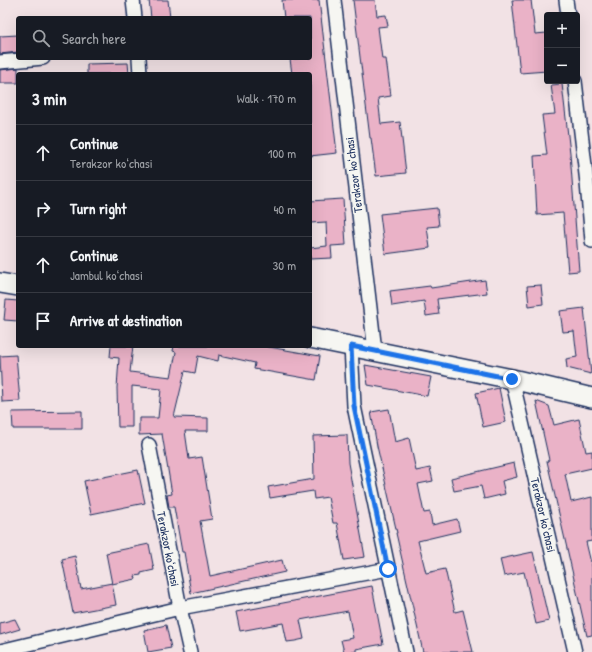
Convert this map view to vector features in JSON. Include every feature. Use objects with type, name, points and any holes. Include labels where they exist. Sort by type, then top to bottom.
[{"type":"street","points":[[133,0],[135,16]]},
{"type":"street","name":"Terakzor koʻchasi","points":[[334,0],[375,351]]},
{"type":"street","points":[[566,0],[568,12]]},
{"type":"street","points":[[0,62],[22,60]]},
{"type":"street","points":[[139,60],[140,72]]},
{"type":"street","points":[[575,84],[590,178],[592,242]]},
{"type":"street","points":[[0,283],[16,286]]},
{"type":"street","points":[[312,338],[442,364],[592,398]]},
{"type":"street","points":[[351,346],[354,406],[406,652]]},
{"type":"street","name":"Terakzor koʻchasi","points":[[512,379],[575,652]]},
{"type":"street","name":"Terakzor koʻchasi","points":[[149,445],[180,608],[190,652]]},
{"type":"street","points":[[0,651],[180,608],[388,569]]},
{"type":"building","points":[[149,0],[168,0],[170,16],[151,16]]},
{"type":"building","points":[[282,0],[319,0],[337,153],[312,156],[312,72],[292,72],[290,60],[312,60],[312,16],[284,16]]},
{"type":"building","points":[[353,0],[375,0],[377,16],[386,15],[388,26],[378,27],[382,59],[386,59],[391,96],[378,98],[381,124],[400,122],[406,173],[376,176]]},
{"type":"building","points":[[512,0],[531,0],[535,34],[544,33],[544,71],[520,73]]},
{"type":"building","points":[[16,35],[16,52],[0,54],[0,36]]},
{"type":"building","points":[[128,63],[129,72],[87,72],[87,64]]},
{"type":"building","points":[[18,68],[18,72],[16,72],[16,83],[0,83],[0,70]]},
{"type":"building","points":[[562,84],[570,153],[579,271],[568,272],[563,213],[537,215],[534,156],[547,155],[542,115],[555,114],[551,85]]},
{"type":"building","points":[[343,199],[346,245],[331,246],[332,258],[312,259],[312,248],[327,246],[326,222],[312,223],[312,201]]},
{"type":"building","points":[[437,208],[439,226],[427,227],[430,248],[385,254],[380,214]]},
{"type":"building","points":[[485,280],[487,293],[437,299],[439,314],[426,316],[424,301],[392,306],[390,291],[430,286],[431,288]]},
{"type":"building","points":[[541,285],[543,304],[529,306],[527,286]]},
{"type":"building","points":[[6,300],[16,301],[16,321],[4,320]]},
{"type":"building","points":[[584,308],[591,374],[567,368],[566,359],[577,357],[574,331],[563,332],[560,311]]},
{"type":"building","points":[[111,348],[133,348],[130,372],[171,377],[176,352],[173,351],[174,348],[274,348],[320,356],[316,380],[254,369],[255,363],[219,355],[218,361],[198,356],[195,373],[185,371],[174,417],[208,418],[208,431],[185,431],[189,459],[202,457],[212,519],[200,521],[210,576],[282,560],[285,572],[191,593],[174,507],[169,507],[167,495],[172,494],[162,434],[139,435],[139,418],[158,418],[161,389],[132,386],[132,427],[118,427],[117,388],[119,358],[110,357]]},
{"type":"building","points":[[16,355],[20,401],[2,402],[0,356]]},
{"type":"building","points":[[365,365],[431,377],[427,396],[368,385]]},
{"type":"building","points":[[499,388],[506,422],[483,427],[476,393]]},
{"type":"building","points":[[536,401],[549,406],[554,425],[579,419],[586,452],[592,451],[592,468],[565,474],[571,502],[592,497],[592,541],[586,542],[592,567],[592,635],[587,636],[547,461],[549,460]]},
{"type":"building","points":[[389,409],[395,442],[409,438],[416,471],[430,468],[433,481],[418,484],[424,513],[430,512],[432,525],[457,519],[460,531],[418,541],[426,573],[445,569],[455,612],[463,610],[473,652],[423,652],[377,446],[371,412]]},
{"type":"building","points":[[82,411],[82,429],[13,429],[12,412]]},
{"type":"building","points":[[347,435],[348,463],[365,557],[344,560],[337,523],[333,523],[328,497],[314,499],[313,491],[270,498],[268,487],[314,479],[313,436]]},
{"type":"building","points":[[514,463],[517,477],[502,481],[505,494],[484,499],[481,486],[454,491],[451,478]]},
{"type":"building","points":[[138,470],[145,503],[91,514],[84,481]]},
{"type":"building","points":[[149,544],[154,570],[135,576],[136,579],[112,584],[106,553]]},
{"type":"building","points":[[533,552],[549,621],[536,624],[524,572],[504,576],[500,559]]},
{"type":"building","points":[[75,556],[81,589],[112,583],[116,605],[73,613],[62,559]]},
{"type":"building","points":[[372,586],[383,644],[356,649],[356,652],[344,652],[341,640],[353,638],[348,611],[300,620],[304,639],[295,641],[287,642],[283,623],[240,631],[236,612]]},
{"type":"building","points":[[15,619],[20,629],[0,635],[0,623]]},
{"type":"building","points":[[166,625],[171,648],[148,652],[144,630]]},
{"type":"route","points":[[388,569],[354,406],[351,346],[512,379]]}]
